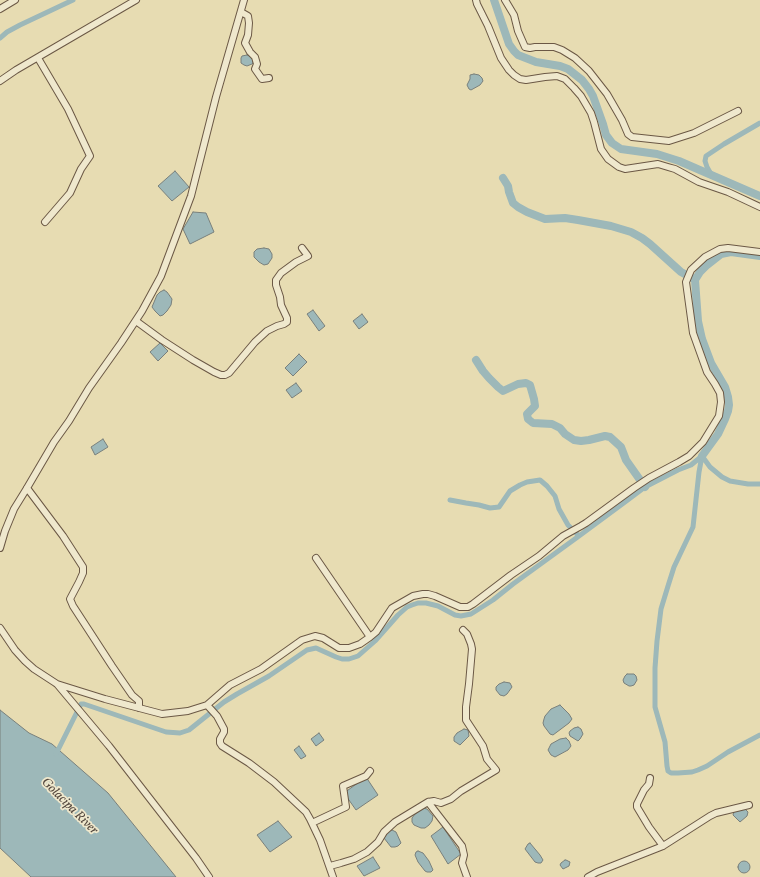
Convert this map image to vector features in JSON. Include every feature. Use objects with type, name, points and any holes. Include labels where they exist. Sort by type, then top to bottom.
[{"type":"street","points":[[0,9],[15,0]]},
{"type":"street","points":[[0,81],[136,0]]},
{"type":"street","points":[[0,548],[14,509],[54,442],[89,388],[136,321],[153,293],[161,276],[191,196],[216,97],[244,0]]},
{"type":"street","points":[[476,0],[501,58],[514,75],[520,79],[526,80],[557,76],[565,79],[581,96],[591,113],[601,149],[608,159],[619,167],[626,169],[658,164],[668,167],[699,182],[728,192],[760,207]]},
{"type":"street","points":[[505,0],[514,15],[518,31],[526,47],[554,48],[562,50],[575,58],[589,71],[608,94],[629,136],[669,142],[694,133],[738,111]]},
{"type":"street","points":[[241,12],[248,16],[248,35],[245,43],[257,64],[255,69],[262,79],[269,78]]},
{"type":"street","points":[[38,58],[68,109],[90,156],[81,169],[70,193],[45,222]]},
{"type":"street","points":[[136,321],[193,360],[214,372],[225,375],[229,373],[255,342],[267,331],[287,322],[287,318],[281,305],[276,280],[281,273],[296,262],[308,256],[302,248]]},
{"type":"street","points":[[0,628],[15,650],[25,661],[34,669],[57,684],[105,699],[162,714],[188,711],[207,705],[230,685],[261,669],[302,640],[315,636],[323,638],[339,648],[349,648],[360,644],[376,632],[392,608],[413,596],[428,594],[460,607],[468,607],[539,556],[563,536],[592,519],[649,478],[679,462],[703,442],[718,416],[721,402],[720,394],[708,372],[693,333],[686,282],[691,270],[705,257],[720,249],[728,248],[760,252]]},
{"type":"street","points":[[27,488],[63,536],[83,567],[83,573],[70,599],[112,666],[132,695],[139,701],[139,708]]},
{"type":"street","points":[[316,558],[370,637]]},
{"type":"street","points":[[330,866],[354,859],[367,852],[378,842],[384,832],[395,822],[428,802],[434,801],[441,803],[451,799],[461,791],[496,770],[487,759],[483,746],[466,720],[472,649],[467,634],[463,630]]},
{"type":"street","points":[[57,684],[109,746],[209,877]]},
{"type":"street","points":[[207,705],[217,716],[224,729],[220,739],[222,746],[249,763],[274,782],[306,812],[320,840],[333,877]]},
{"type":"street","points":[[312,823],[346,807],[343,786],[366,776],[370,771]]},
{"type":"street","points":[[650,778],[649,784],[644,790],[637,807],[663,846]]},
{"type":"street","points":[[428,802],[462,846],[464,855],[462,863],[467,877]]},
{"type":"street","points":[[588,877],[663,846],[716,813],[732,810],[749,804]]},
{"type":"water","points":[[247,55],[252,57],[253,63],[247,66],[241,63],[241,58],[242,56]]},
{"type":"water","points":[[470,75],[479,75],[483,81],[480,85],[471,90],[467,85]]},
{"type":"water","points":[[175,171],[189,187],[172,201],[158,186]]},
{"type":"water","points":[[193,212],[206,213],[214,232],[190,244],[183,229]]},
{"type":"water","points":[[257,249],[269,249],[272,254],[272,258],[268,264],[264,265],[254,257],[254,252]]},
{"type":"water","points":[[164,290],[172,299],[171,305],[167,311],[160,316],[152,307],[157,295]]},
{"type":"water","points":[[313,310],[325,326],[319,331],[307,314]]},
{"type":"water","points":[[362,314],[368,322],[359,329],[353,321]]},
{"type":"water","points":[[160,343],[168,351],[158,361],[150,352]]},
{"type":"water","points":[[299,354],[307,362],[293,376],[285,368]]},
{"type":"water","points":[[296,383],[302,391],[292,398],[286,390]]},
{"type":"water","points":[[103,439],[108,447],[95,455],[91,447]]},
{"type":"water","points":[[627,674],[634,674],[636,676],[637,680],[634,685],[629,686],[624,683],[623,680]]},
{"type":"water","points":[[504,682],[510,683],[512,687],[504,696],[500,695],[496,690],[496,687]]},
{"type":"water","points":[[560,705],[572,719],[553,735],[550,734],[543,723],[545,716],[551,709]]},
{"type":"water","name":"Golacipa River","points":[[0,710],[29,733],[52,744],[108,793],[176,877],[31,877],[0,848]]},
{"type":"water","points":[[578,727],[581,729],[583,734],[578,741],[570,736],[569,733],[574,728]]},
{"type":"water","points":[[464,729],[468,730],[469,736],[460,745],[454,741],[454,737],[457,733]]},
{"type":"water","points":[[319,733],[324,740],[316,746],[311,739]]},
{"type":"water","points":[[566,738],[571,746],[568,750],[555,757],[551,755],[548,750],[551,744],[560,739]]},
{"type":"water","points":[[299,746],[306,756],[301,759],[294,750]]},
{"type":"water","points":[[366,777],[378,795],[356,810],[344,793]]},
{"type":"water","points":[[743,807],[748,812],[747,816],[740,822],[733,815],[734,811]]},
{"type":"water","points":[[423,808],[427,809],[433,816],[429,825],[425,828],[421,828],[414,825],[412,818]]},
{"type":"water","points":[[278,821],[292,837],[270,852],[257,835]]},
{"type":"water","points":[[443,827],[461,854],[448,864],[431,836]]},
{"type":"water","points":[[392,830],[396,832],[401,843],[395,847],[391,847],[384,838],[389,831]]},
{"type":"water","points":[[530,843],[543,860],[541,863],[535,862],[525,849]]},
{"type":"water","points":[[418,851],[423,853],[429,861],[433,870],[431,872],[425,871],[418,862],[415,855]]},
{"type":"water","points":[[373,857],[380,868],[364,876],[357,866]]},
{"type":"water","points":[[565,860],[570,862],[569,866],[563,869],[560,865]]},
{"type":"water","points":[[742,861],[746,861],[750,867],[746,873],[742,873],[738,869],[738,865]]},
{"type":"waterway","points":[[0,38],[7,32],[20,25],[73,0]]},
{"type":"waterway","points":[[494,0],[509,44],[514,51],[518,55],[536,62],[560,66],[568,69],[582,80],[593,96],[606,135],[612,143],[621,149],[657,154],[679,161],[760,196]]},
{"type":"waterway","points":[[712,176],[705,161],[706,156],[760,123]]},
{"type":"waterway","points":[[503,178],[508,186],[513,203],[527,212],[545,219],[565,218],[611,226],[631,232],[650,244],[681,272],[694,279]]},
{"type":"waterway","points":[[702,456],[718,434],[725,419],[729,405],[725,387],[711,363],[702,339],[698,321],[695,280],[700,272],[721,254],[731,252],[760,256]]},
{"type":"waterway","points":[[476,360],[489,378],[503,391],[518,384],[526,383],[530,385],[535,406],[527,414],[528,419],[533,423],[552,424],[560,428],[565,434],[574,440],[581,441],[605,436],[610,437],[621,447],[626,460],[645,487]]},
{"type":"waterway","points":[[702,456],[693,527],[674,567],[661,609],[657,641],[655,707],[665,742],[668,771],[671,773],[678,773],[698,770],[760,735]]},
{"type":"waterway","points":[[56,754],[81,704],[166,732],[180,733],[189,730],[224,702],[269,676],[307,650],[316,648],[342,659],[349,659],[358,656],[375,641],[407,607],[418,603],[426,603],[438,606],[455,615],[461,616],[471,614],[493,600],[645,487],[691,465],[702,456],[710,467],[722,477],[730,481],[760,484]]},
{"type":"waterway","points":[[450,500],[490,508],[499,507],[510,491],[527,482],[540,480],[555,496],[559,509],[568,525],[579,536]]}]
